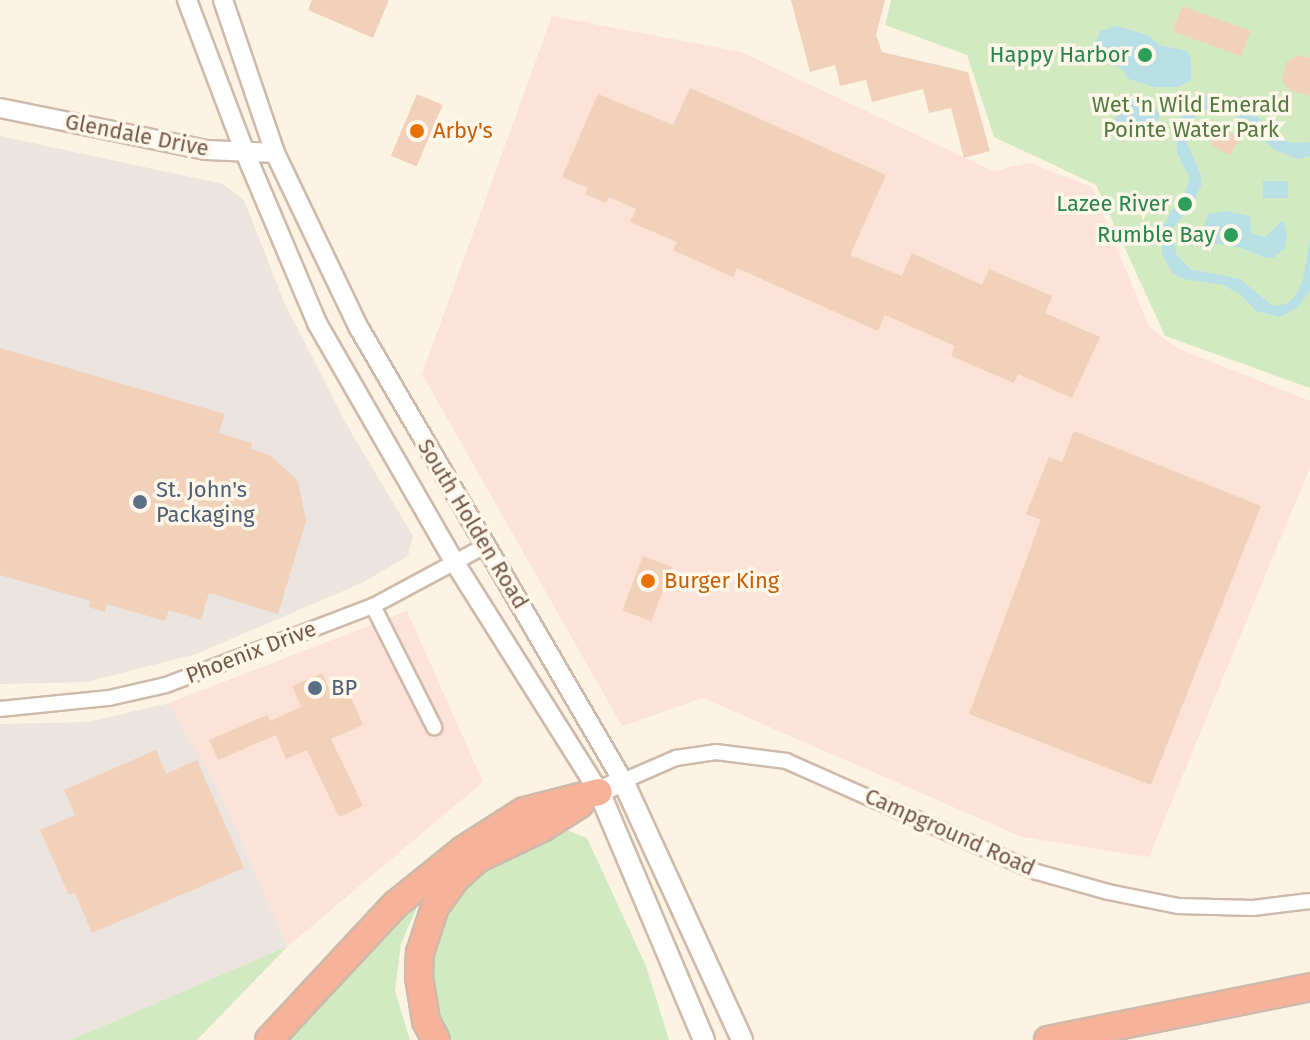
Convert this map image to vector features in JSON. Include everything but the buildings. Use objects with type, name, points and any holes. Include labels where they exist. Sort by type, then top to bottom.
[{"type":"highway","points":[[269,1040],[396,904],[463,850],[524,811],[611,786]]},
{"type":"highway","points":[[436,1040],[426,1021],[419,977],[420,953],[435,907],[456,878],[477,859],[542,828],[611,786]]},
{"type":"highway","points":[[1048,1040],[1310,987]]},
{"type":"main road","name":"South Holden Road","points":[[611,786],[740,1035]]},
{"type":"main road","name":"South Holden Road","points":[[611,786],[703,1038]]},
{"type":"street","name":"South Holden Road","points":[[187,0],[244,150],[317,323],[455,563],[611,786]]},
{"type":"street","name":"South Holden Road","points":[[223,0],[275,153],[359,328],[423,442],[487,545],[611,786]]},
{"type":"street","name":"Glendale Drive","points":[[0,108],[168,144],[207,150],[275,153]]},
{"type":"street","name":"Phoenix Drive","points":[[0,709],[109,698],[166,685],[373,606],[487,545]]},
{"type":"street","points":[[373,606],[434,727]]},
{"type":"street","name":"Campground Road","points":[[611,786],[676,758],[716,752],[786,761],[1037,872],[1108,892],[1178,906],[1253,908],[1310,901]]},
{"type":"shaded area","points":[[552,16],[741,52],[993,171],[1030,163],[1092,187],[1149,327],[1177,348],[1310,401],[1310,467],[1149,857],[1022,837],[703,698],[622,726],[422,374]]},
{"type":"shaded area","points":[[0,136],[223,184],[244,200],[284,302],[348,427],[413,536],[408,556],[364,582],[196,654],[86,682],[0,684]]},
{"type":"shaded area","points":[[407,611],[483,782],[288,946],[219,790],[169,703]]},
{"type":"shaded area","points":[[169,703],[219,790],[288,946],[71,1040],[0,1040],[0,724],[88,722]]},
{"type":"green space","name":"Wet 'n Wild Emerald Pointe Water Park","points":[[891,0],[1310,0],[1310,388],[1165,336],[1096,185],[994,137],[967,55],[885,25]]},
{"type":"green space","points":[[564,829],[587,838],[646,966],[669,1040],[449,1040],[429,998],[429,956],[442,918],[466,885],[496,865]]},
{"type":"green space","points":[[412,903],[417,907],[401,944],[395,991],[410,1040],[280,1040]]},
{"type":"green space","points":[[288,946],[197,1040],[71,1040]]},
{"type":"water","name":"Happy Harbor","points":[[1117,26],[1148,35],[1159,45],[1187,51],[1191,59],[1191,80],[1178,87],[1154,87],[1129,79],[1121,68],[1102,60],[1096,43],[1100,31]]},
{"type":"water","name":"Lazee River","points":[[1214,94],[1238,100],[1280,137],[1292,143],[1310,142],[1310,156],[1298,159],[1275,150],[1240,119],[1221,107],[1203,110],[1189,123],[1186,134],[1201,175],[1201,186],[1192,205],[1173,228],[1176,254],[1190,269],[1240,279],[1270,304],[1277,306],[1288,303],[1296,295],[1303,279],[1310,238],[1310,291],[1298,307],[1280,317],[1256,311],[1240,294],[1223,285],[1184,279],[1173,273],[1162,255],[1162,230],[1171,211],[1183,198],[1190,178],[1177,153],[1177,124],[1192,102]]},
{"type":"water","points":[[1130,97],[1153,105],[1160,115],[1152,137],[1115,125],[1117,103]]},
{"type":"water","points":[[1263,181],[1288,181],[1288,198],[1263,198]]},
{"type":"water","name":"Rumble Bay","points":[[1226,211],[1250,216],[1251,233],[1265,237],[1283,220],[1287,233],[1285,248],[1273,258],[1266,258],[1241,248],[1207,242],[1203,229],[1208,214]]},
{"type":"place","name":"Happy Harbor","points":[[1145,55]]},
{"type":"place","name":"Arby's","points":[[417,131]]},
{"type":"place","name":"Lazee River","points":[[1185,204]]},
{"type":"place","name":"Rumble Bay","points":[[1231,235]]},
{"type":"place","name":"St. John's Packaging","points":[[140,502]]},
{"type":"place","name":"Burger King","points":[[648,581]]},
{"type":"place","name":"BP","points":[[315,688]]}]
